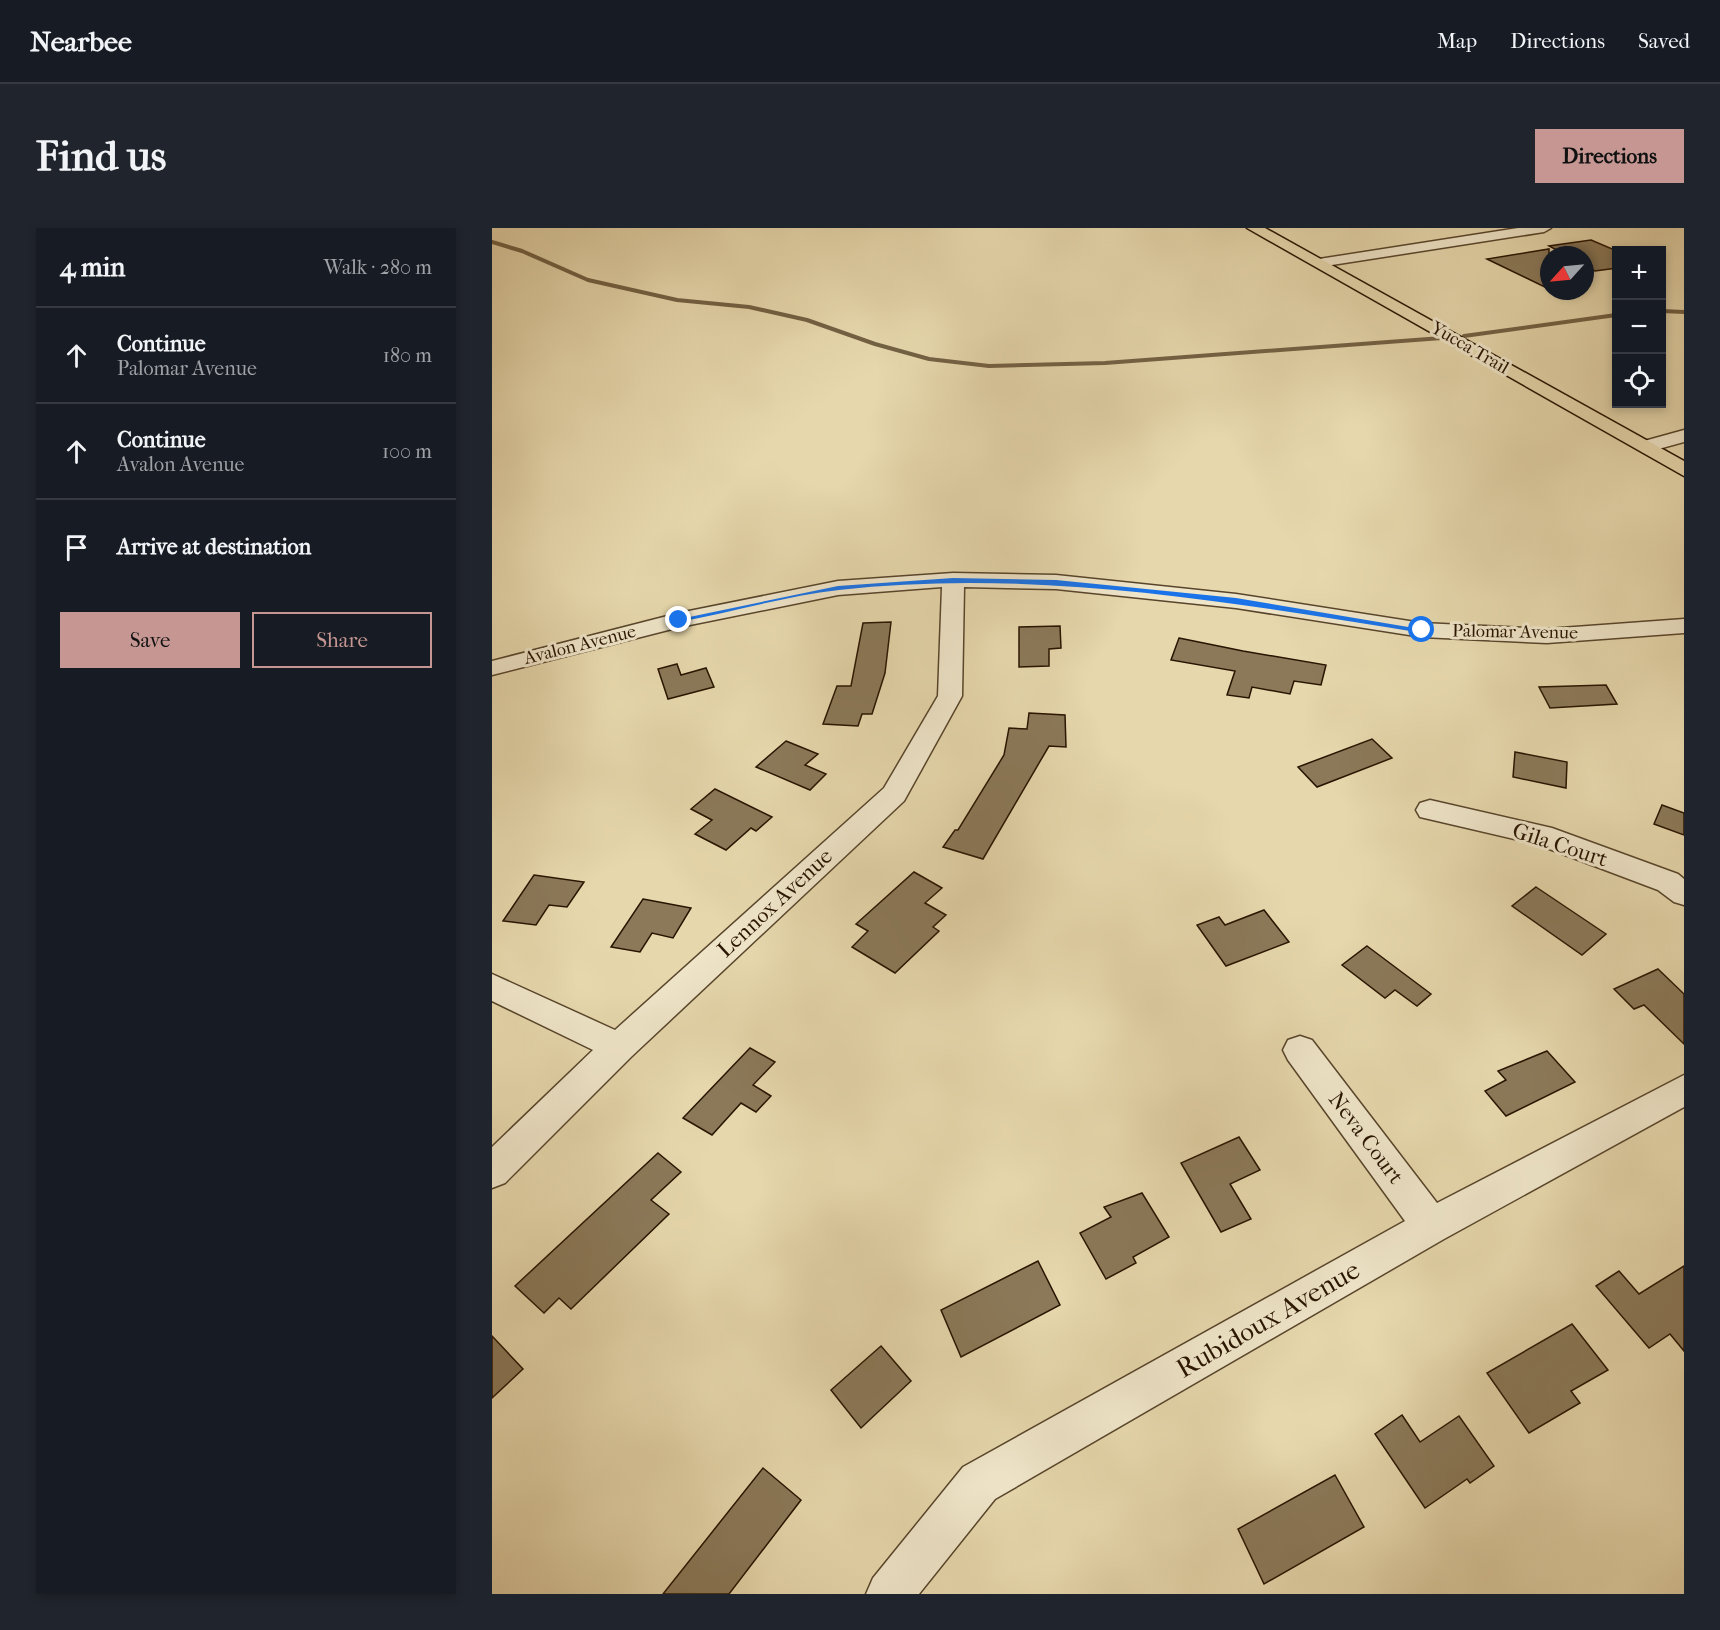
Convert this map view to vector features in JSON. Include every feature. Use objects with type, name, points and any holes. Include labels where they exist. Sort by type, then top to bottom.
[{"type":"main road","name":"Yucca Trail","points":[[1254,228],[1684,470]]},
{"type":"street","points":[[1319,263],[1544,228]]},
{"type":"street","points":[[1644,447],[1684,436]]},
{"type":"street","name":"Palomar Avenue","points":[[953,580],[1056,582],[1236,600],[1422,630],[1546,636],[1684,626]]},
{"type":"street","name":"Avalon Avenue","points":[[492,668],[679,620],[838,588],[953,580]]},
{"type":"street","name":"Lennox Avenue","points":[[492,1171],[619,1047],[894,794],[950,696],[953,580]]},
{"type":"street","name":"Gila Court","points":[[1430,810],[1542,835],[1668,882],[1684,894]]},
{"type":"street","points":[[492,987],[619,1047]]},
{"type":"street","name":"Neva Court","points":[[1300,1050],[1431,1226]]},
{"type":"street","name":"Rubidoux Avenue","points":[[889,1594],[979,1483],[1431,1226],[1684,1090]]},
{"type":"building","points":[[1591,240],[1612,249],[1612,269],[1594,270],[1594,246],[1549,246]]},
{"type":"building","points":[[1540,250],[1540,285],[1487,259]]},
{"type":"building","points":[[891,622],[885,673],[872,714],[862,714],[858,726],[823,724],[837,686],[851,686],[863,623]]},
{"type":"building","points":[[1060,626],[1061,648],[1049,649],[1049,666],[1019,667],[1019,627]]},
{"type":"building","points":[[1179,638],[1326,665],[1321,685],[1294,681],[1290,694],[1252,687],[1249,698],[1227,695],[1235,671],[1171,660]]},
{"type":"building","points":[[677,664],[681,675],[706,668],[714,687],[668,699],[658,669]]},
{"type":"building","points":[[1606,685],[1617,704],[1550,708],[1539,687]]},
{"type":"building","points":[[1029,713],[1065,715],[1066,747],[1049,746],[983,859],[943,847],[955,830],[958,830],[1004,755],[1009,728],[1027,729]]},
{"type":"building","points":[[1372,739],[1392,758],[1317,787],[1298,767]]},
{"type":"building","points":[[786,741],[818,754],[805,765],[826,774],[810,790],[756,767]]},
{"type":"building","points":[[1515,752],[1567,762],[1566,788],[1513,777]]},
{"type":"building","points":[[715,789],[772,817],[756,831],[751,828],[726,850],[695,834],[712,820],[691,809]]},
{"type":"building","points":[[1662,805],[1684,813],[1684,835],[1654,824]]},
{"type":"building","points":[[914,872],[942,888],[925,903],[946,915],[933,927],[939,931],[895,973],[852,947],[868,931],[856,924]]},
{"type":"building","points":[[534,875],[584,882],[567,907],[549,905],[536,925],[503,921]]},
{"type":"building","points":[[1536,887],[1606,934],[1582,955],[1512,906]]},
{"type":"building","points":[[643,899],[691,908],[673,938],[652,933],[640,952],[611,947]]},
{"type":"building","points":[[1264,910],[1289,942],[1226,966],[1197,925],[1219,917],[1225,925]]},
{"type":"building","points":[[1367,946],[1431,994],[1417,1006],[1395,990],[1385,998],[1342,965]]},
{"type":"building","points":[[1658,969],[1684,994],[1684,1044],[1644,1005],[1634,1009],[1614,989]]},
{"type":"building","points":[[750,1048],[775,1062],[753,1085],[771,1096],[756,1112],[741,1103],[712,1135],[683,1118]]},
{"type":"building","points":[[1547,1051],[1575,1082],[1506,1116],[1485,1091],[1506,1080],[1498,1071]]},
{"type":"building","points":[[1239,1137],[1260,1170],[1230,1184],[1251,1219],[1221,1232],[1181,1163]]},
{"type":"building","points":[[658,1153],[681,1172],[651,1200],[669,1214],[571,1309],[559,1298],[544,1313],[515,1286]]},
{"type":"building","points":[[1142,1193],[1169,1237],[1133,1257],[1136,1263],[1106,1279],[1080,1233],[1111,1217],[1104,1207]]},
{"type":"building","points":[[1038,1261],[1060,1305],[961,1357],[941,1310]]},
{"type":"building","points":[[1684,1266],[1684,1351],[1670,1334],[1649,1348],[1596,1286],[1619,1271],[1639,1294]]},
{"type":"building","points":[[1572,1324],[1608,1370],[1571,1391],[1580,1403],[1529,1433],[1487,1373]]},
{"type":"building","points":[[492,1336],[523,1369],[492,1398]]},
{"type":"building","points":[[881,1346],[911,1381],[861,1428],[831,1390]]},
{"type":"building","points":[[1402,1415],[1420,1442],[1459,1416],[1494,1466],[1470,1483],[1467,1479],[1425,1508],[1375,1434]]},
{"type":"building","points":[[763,1468],[801,1500],[729,1594],[663,1594]]},
{"type":"building","points":[[1335,1475],[1364,1527],[1264,1584],[1238,1529]]},
{"type":"waterway","points":[[492,242],[522,251],[588,280],[677,300],[749,307],[807,320],[875,344],[929,359],[989,366],[1105,363],[1442,338]]},
{"type":"waterway","points":[[1666,311],[1684,312]]},
{"type":"waterway","points":[[1464,336],[1612,316]]},
{"type":"route","points":[[679,620],[838,588],[953,580],[1056,582],[1236,600],[1422,630]]}]
